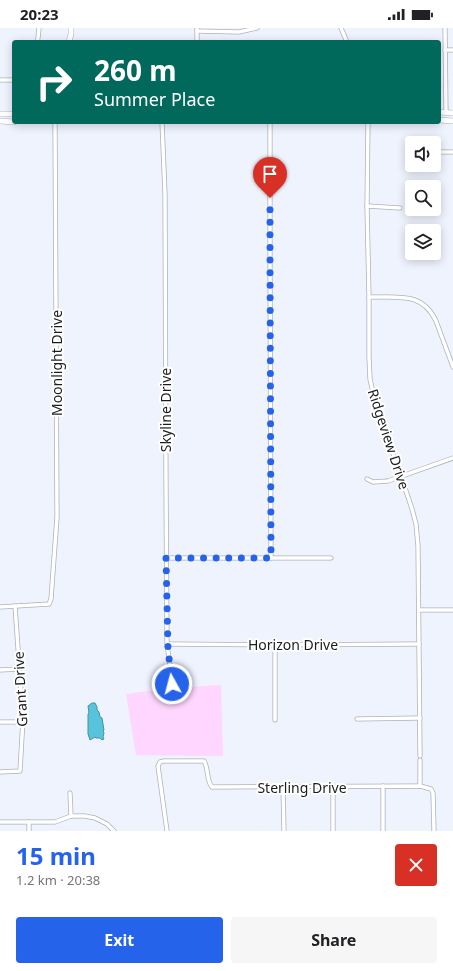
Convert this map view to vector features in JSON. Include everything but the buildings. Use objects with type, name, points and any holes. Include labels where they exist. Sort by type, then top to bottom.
[{"type":"main road","points":[[70,40],[71,28]]},
{"type":"main road","points":[[441,112],[453,113]]},
{"type":"main road","points":[[0,114],[12,114]]},
{"type":"main road","points":[[441,120],[453,121]]},
{"type":"main road","points":[[0,121],[12,122]]},
{"type":"street","points":[[38,40],[39,28]]},
{"type":"street","points":[[197,30],[239,32],[256,28]]},
{"type":"street","points":[[341,28],[347,40]]},
{"type":"street","points":[[445,28],[446,112]]},
{"type":"street","points":[[445,50],[453,50]]},
{"type":"street","points":[[0,80],[12,80]]},
{"type":"street","name":"Moonlight Drive","points":[[15,606],[49,604],[54,574],[57,517],[55,124]]},
{"type":"street","name":"Skyline Drive","points":[[162,124],[165,200],[167,644],[172,687],[176,698]]},
{"type":"street","points":[[270,124],[271,558]]},
{"type":"street","name":"Ridgeview Drive","points":[[368,124],[367,206],[370,379],[376,406],[412,509],[417,530],[420,786]]},
{"type":"street","points":[[441,152],[453,152]]},
{"type":"street","points":[[367,206],[400,208]]},
{"type":"street","points":[[369,298],[407,298],[424,305],[433,314],[453,367]]},
{"type":"street","points":[[367,479],[373,482],[388,481],[453,458]]},
{"type":"street","points":[[166,558],[331,558]]},
{"type":"street","points":[[0,607],[15,606]]},
{"type":"street","name":"Grant Drive","points":[[0,772],[20,771],[23,722],[15,606]]},
{"type":"street","points":[[419,610],[453,610]]},
{"type":"street","name":"Horizon Drive","points":[[167,644],[419,644]]},
{"type":"street","points":[[275,645],[275,720]]},
{"type":"street","points":[[0,670],[19,669]]},
{"type":"street","points":[[357,720],[420,718]]},
{"type":"street","points":[[0,722],[23,722]]},
{"type":"street","name":"Sterling Drive","points":[[167,831],[158,766],[160,762],[164,761],[204,761],[207,765],[209,784],[212,787],[420,786]]},
{"type":"street","points":[[383,786],[383,831]]},
{"type":"street","points":[[420,786],[431,788],[433,793],[434,831]]},
{"type":"street","points":[[283,787],[284,831]]},
{"type":"street","points":[[333,787],[333,831]]},
{"type":"street","points":[[70,793],[71,816]]},
{"type":"street","points":[[0,822],[55,822],[71,816],[85,816],[95,818],[107,824],[114,831]]},
{"type":"street","points":[[29,822],[29,831]]},
{"type":"shaded area","points":[[221,685],[223,756],[136,755],[126,694],[170,688]]},
{"type":"water","points":[[95,703],[100,717],[102,718],[104,739],[102,740],[95,737],[90,740],[88,734],[88,706]]},
{"type":"route","points":[[172,684],[168,649],[166,558],[271,558],[270,198]]}]
